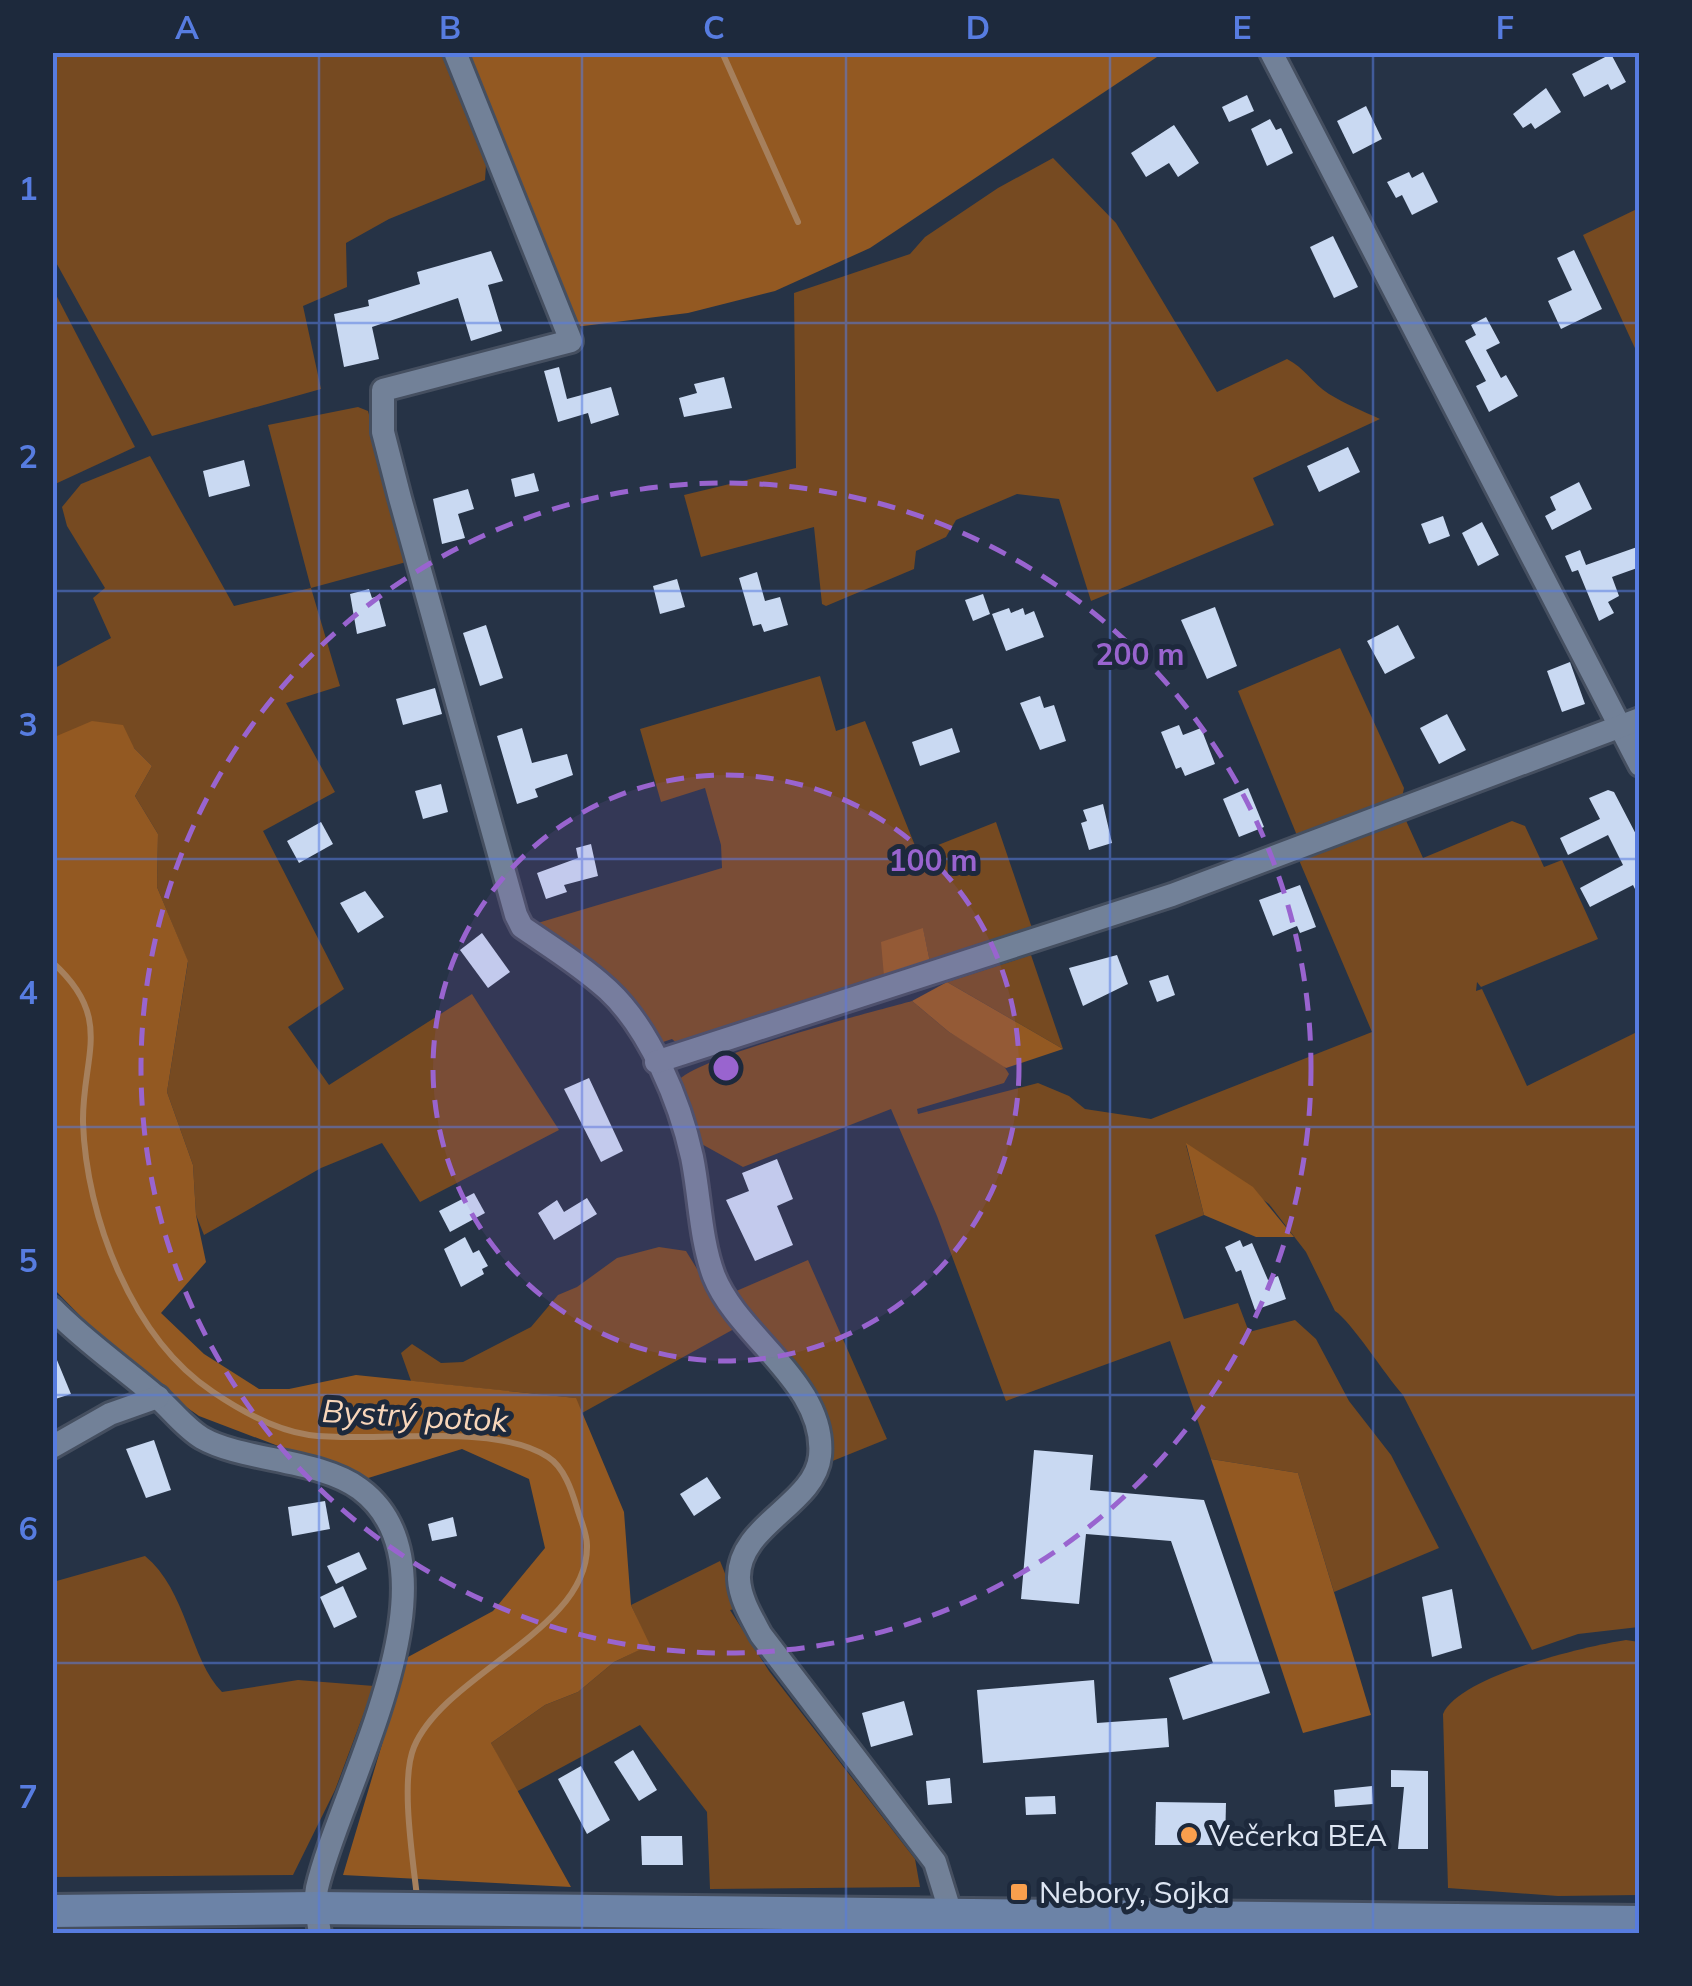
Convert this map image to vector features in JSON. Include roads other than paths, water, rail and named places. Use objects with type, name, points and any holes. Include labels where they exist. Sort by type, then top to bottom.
[{"type":"main road","points":[[52,1910],[318,1921],[372,1910],[473,1910],[1640,1922]]},
{"type":"street","points":[[455,52],[570,341],[383,390],[383,432],[516,914],[522,927],[611,992],[635,1024],[656,1062],[692,1156],[714,1276],[735,1311],[800,1392],[818,1431],[820,1457],[811,1481],[758,1535],[747,1554],[738,1576],[744,1601],[760,1636],[935,1862],[952,1914]]},
{"type":"street","points":[[1271,52],[1629,722],[1640,765]]},
{"type":"street","points":[[656,1062],[1155,901],[1629,722]]},
{"type":"street","points":[[52,1308],[202,1438],[306,1466],[358,1487],[377,1504],[401,1554],[396,1644],[382,1708],[316,1890],[318,1921]]},
{"type":"street","points":[[52,1447],[110,1414],[158,1397]]},
{"type":"waterway","points":[[722,52],[798,222]]},
{"type":"waterway","name":"Bystrý potok","points":[[52,962],[71,982],[89,1020],[91,1038],[83,1122],[93,1197],[104,1235],[137,1308],[184,1369],[235,1406],[284,1429],[336,1437],[497,1440],[525,1446],[548,1457],[570,1487],[587,1545],[581,1575],[565,1602],[541,1627],[454,1696],[430,1721],[414,1747],[408,1799],[417,1897]]},
{"type":"place","name":"Večerka BEA","points":[[1189,1835]]},
{"type":"place","name":"Nebory, Sojka","points":[[1019,1892]]}]
